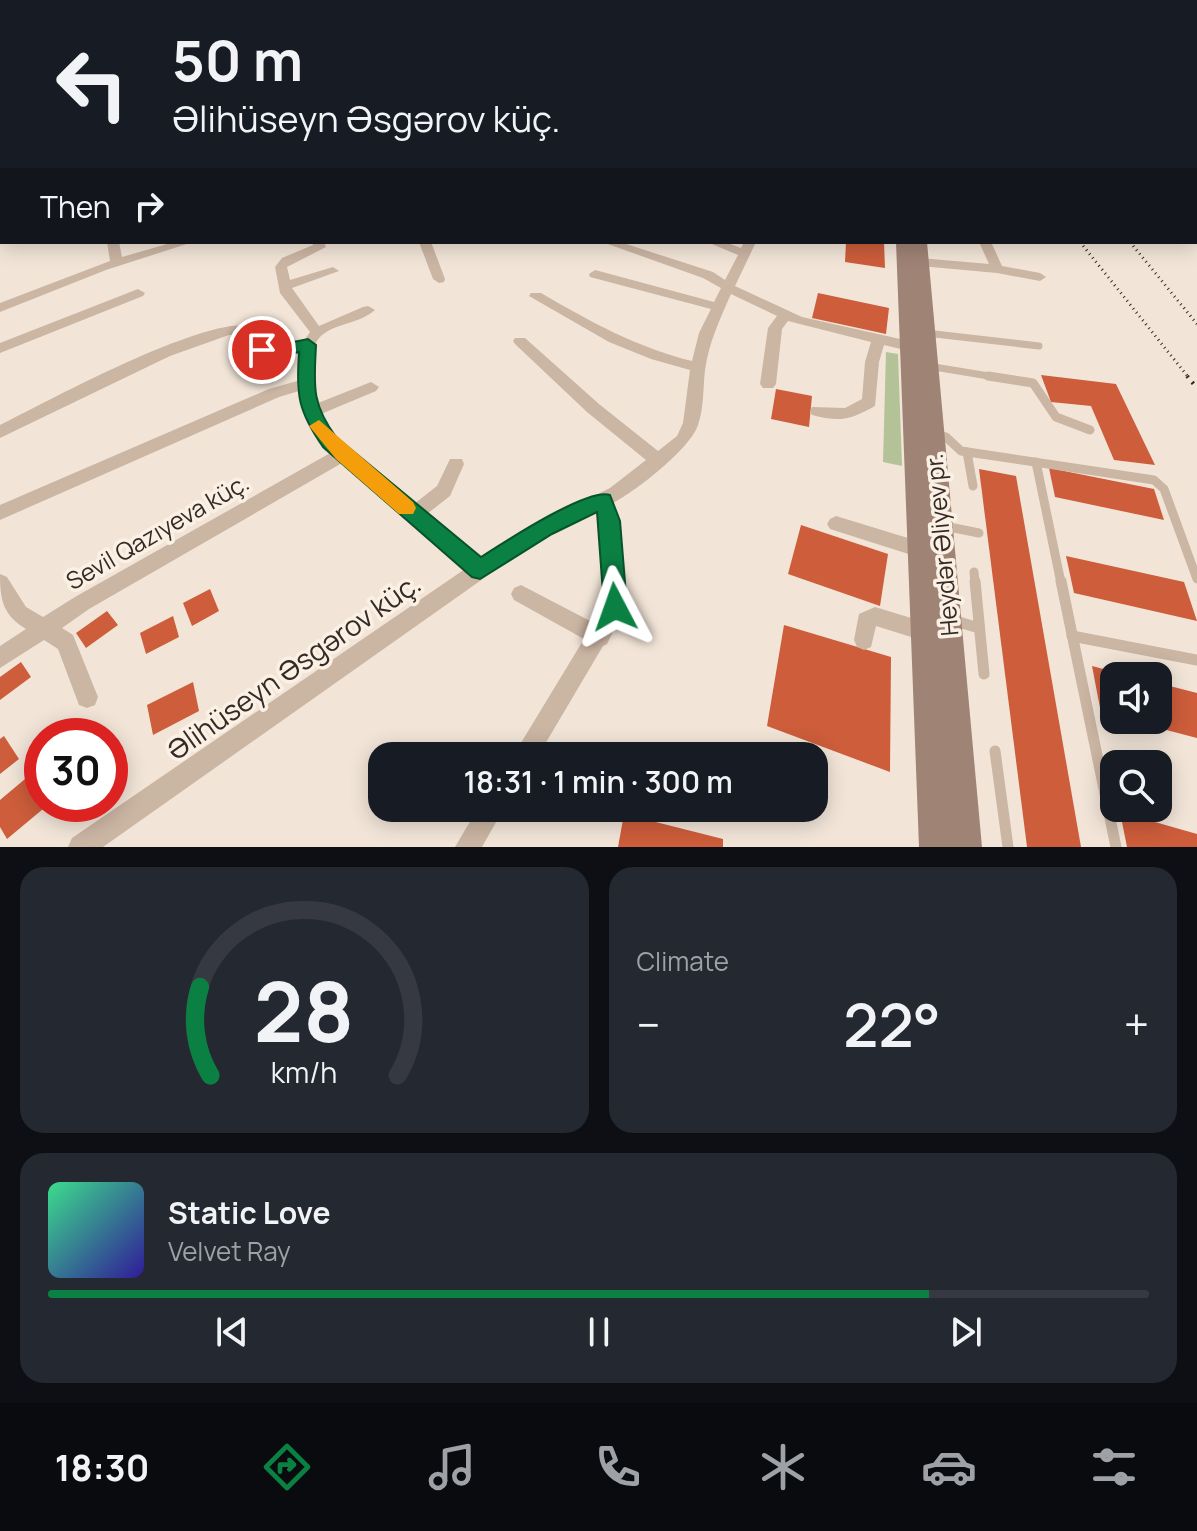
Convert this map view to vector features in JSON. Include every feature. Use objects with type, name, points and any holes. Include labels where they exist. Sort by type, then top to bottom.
[{"type":"main road","name":"Heydər Əliyev pr.","points":[[904,244],[922,349],[931,434],[966,847]]},
{"type":"main road","name":"Heydər Əliyev pr.","points":[[919,252],[921,550],[935,847]]},
{"type":"street","points":[[113,244],[117,262]]},
{"type":"street","points":[[0,308],[117,262],[180,244]]},
{"type":"street","points":[[319,244],[320,247],[315,250],[283,263],[284,286],[313,338],[304,384],[311,412],[330,442],[480,570]]},
{"type":"street","points":[[426,244],[439,279]]},
{"type":"street","points":[[614,244],[692,268],[786,315],[922,349]]},
{"type":"street","points":[[727,244],[747,247]]},
{"type":"street","points":[[986,244],[997,269]]},
{"type":"street","name":"Əlihüseyn Əsgərov küç.","points":[[81,847],[480,570],[545,528],[603,500],[659,461],[688,432],[698,367],[718,307],[747,247]]},
{"type":"street","points":[[919,252],[1040,277]]},
{"type":"street","points":[[284,286],[333,271]]},
{"type":"street","points":[[595,274],[718,307]]},
{"type":"street","points":[[0,348],[138,293]]},
{"type":"street","points":[[536,296],[617,337],[670,360],[698,367]]},
{"type":"street","points":[[0,432],[179,347],[235,328],[246,329],[266,352],[313,338],[368,310]]},
{"type":"street","points":[[768,384],[775,328],[786,315]]},
{"type":"street","points":[[818,411],[847,414],[870,402],[872,362],[879,339]]},
{"type":"street","points":[[520,341],[593,408],[659,461]]},
{"type":"street","points":[[0,513],[274,393],[304,384]]},
{"type":"street","points":[[311,412],[371,387]]},
{"type":"street","name":"Sevil Qazıyeva küç.","points":[[0,658],[43,627],[343,454]]},
{"type":"street","points":[[414,514],[444,491],[456,464]]},
{"type":"street","points":[[534,742],[600,637],[615,607],[610,521],[603,500]]},
{"type":"street","points":[[836,524],[921,550]]},
{"type":"street","points":[[0,583],[19,614],[66,642],[87,697]]},
{"type":"street","points":[[521,594],[600,637]]},
{"type":"street","points":[[864,640],[866,621],[875,616],[924,631]]},
{"type":"street","points":[[468,847],[483,822]]},
{"type":"lane","points":[[922,349],[1039,346]]},
{"type":"lane","points":[[922,349],[1033,383],[1056,417],[1090,430]]},
{"type":"lane","points":[[931,434],[946,437],[955,448],[967,452],[1159,483],[1197,579]]},
{"type":"lane","points":[[967,452],[973,486]]},
{"type":"lane","points":[[1036,462],[1116,847]]},
{"type":"lane","points":[[939,525],[979,533]]},
{"type":"lane","points":[[974,572],[984,674]]},
{"type":"lane","points":[[947,619],[979,628]]},
{"type":"lane","points":[[1072,636],[1197,660]]},
{"type":"lane","points":[[995,751],[1008,847]]},
{"type":"green space","points":[[886,352],[898,354],[902,466],[883,462]]},
{"type":"building","points":[[846,244],[884,244],[885,268],[845,262]]},
{"type":"building","points":[[818,293],[889,308],[886,334],[812,318]]},
{"type":"building","points":[[1041,375],[1116,384],[1155,465],[1114,460],[1091,406],[1051,402]]},
{"type":"building","points":[[776,389],[812,396],[809,427],[771,419]]},
{"type":"building","points":[[1049,468],[1154,489],[1164,520],[1055,497]]},
{"type":"building","points":[[979,469],[1016,476],[1081,847],[1027,847]]},
{"type":"building","points":[[801,525],[888,554],[880,606],[788,574]]},
{"type":"building","points":[[1066,556],[1184,582],[1197,621],[1074,593]]},
{"type":"building","points":[[210,589],[219,611],[192,626],[183,603]]},
{"type":"building","points":[[107,611],[118,625],[86,648],[76,633]]},
{"type":"building","points":[[173,616],[179,637],[146,654],[140,633]]},
{"type":"building","points":[[784,625],[891,657],[890,772],[828,749],[828,742],[810,742],[767,726]]},
{"type":"building","points":[[21,662],[31,677],[0,700],[0,677]]},
{"type":"building","points":[[1092,666],[1100,668],[1100,708]]},
{"type":"building","points":[[193,682],[199,711],[153,735],[147,705]]},
{"type":"building","points":[[1172,687],[1197,693],[1197,738],[1172,731]]},
{"type":"building","points":[[4,736],[19,759],[0,774],[0,739]]},
{"type":"building","points":[[24,780],[24,822],[27,822],[7,839],[0,827],[0,800]]},
{"type":"building","points":[[623,822],[656,822],[723,839],[723,847],[618,847]]},
{"type":"building","points":[[1122,822],[1155,822],[1197,834],[1197,847],[1127,847]]},
{"type":"railway","points":[[1082,244],[1189,378]]},
{"type":"railway","points":[[1132,244],[1197,324]]},
{"type":"railway","points":[[1187,376],[1197,388]]},
{"type":"slow traffic","points":[[319,426],[330,442],[406,508]]},
{"type":"route","points":[[262,350],[273,352],[290,346],[308,345],[305,394],[316,423],[330,442],[480,570],[559,520],[603,500],[610,521],[615,607]]}]
